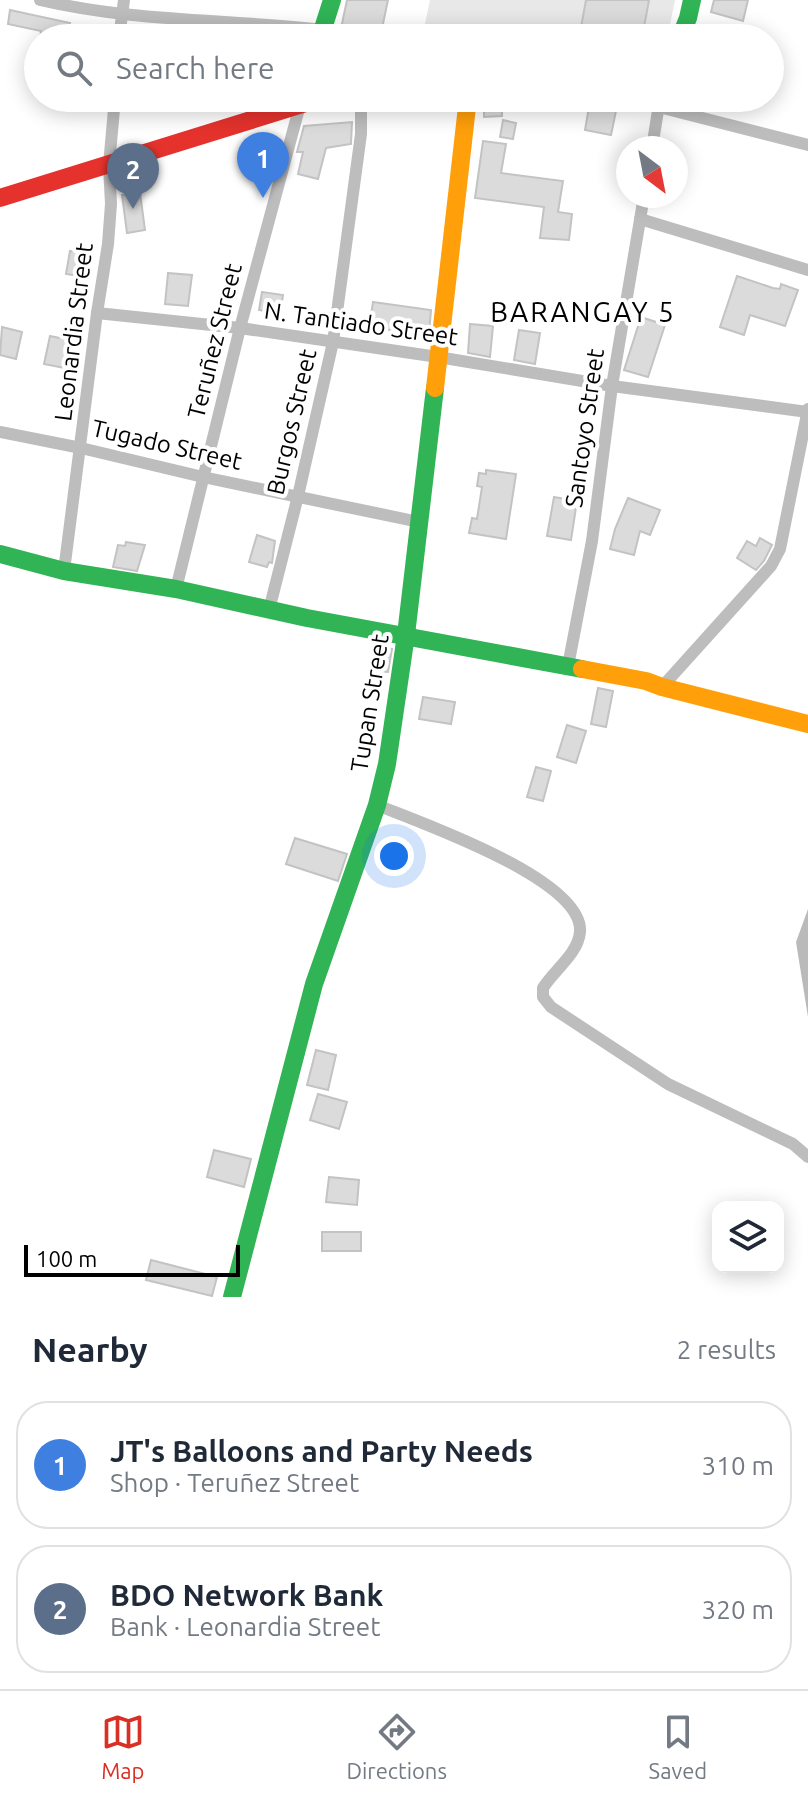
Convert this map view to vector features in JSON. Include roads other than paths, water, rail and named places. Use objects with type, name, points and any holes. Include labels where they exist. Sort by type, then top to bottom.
[{"type":"main road","points":[[324,24],[332,0]]},
{"type":"main road","points":[[686,24],[692,0]]},
{"type":"main road","points":[[0,198],[271,112]]},
{"type":"main road","name":"Tupan Street","points":[[232,1297],[314,984],[377,805],[389,753],[406,635],[466,112]]},
{"type":"main road","points":[[0,554],[64,571],[176,589],[307,618],[646,681],[808,724]]},
{"type":"street","points":[[40,0],[121,15],[261,24]]},
{"type":"street","points":[[120,24],[124,0]]},
{"type":"street","name":"Leonardia Street","points":[[64,571],[108,244],[111,204],[109,165],[114,112]]},
{"type":"street","name":"Teruñez Street","points":[[176,589],[240,328],[298,112]]},
{"type":"street","name":"Burgos Street","points":[[269,610],[333,342],[361,134],[361,112]]},
{"type":"street","points":[[654,136],[658,112]]},
{"type":"street","points":[[692,112],[808,145]]},
{"type":"street","name":"Santoyo Street","points":[[568,666],[592,541],[612,386],[642,208]]},
{"type":"street","points":[[640,219],[808,270]]},
{"type":"street","name":"N. Tantiado Street","points":[[97,313],[240,328],[612,386],[808,411]]},
{"type":"street","points":[[662,687],[771,566],[780,549],[808,411]]},
{"type":"street","name":"Tugado Street","points":[[0,432],[419,522]]},
{"type":"street","points":[[377,805],[513,863],[545,883],[569,905],[580,931],[572,952],[543,988],[543,997],[551,1007],[668,1084],[793,1144],[808,1157]]},
{"type":"place","name":"JT's Balloons and Party Needs","points":[[263,198]]},
{"type":"place","name":"BDO Network Bank","points":[[133,209]]},
{"type":"district","name":"BARANGAY 5","points":[[583,312]]}]
